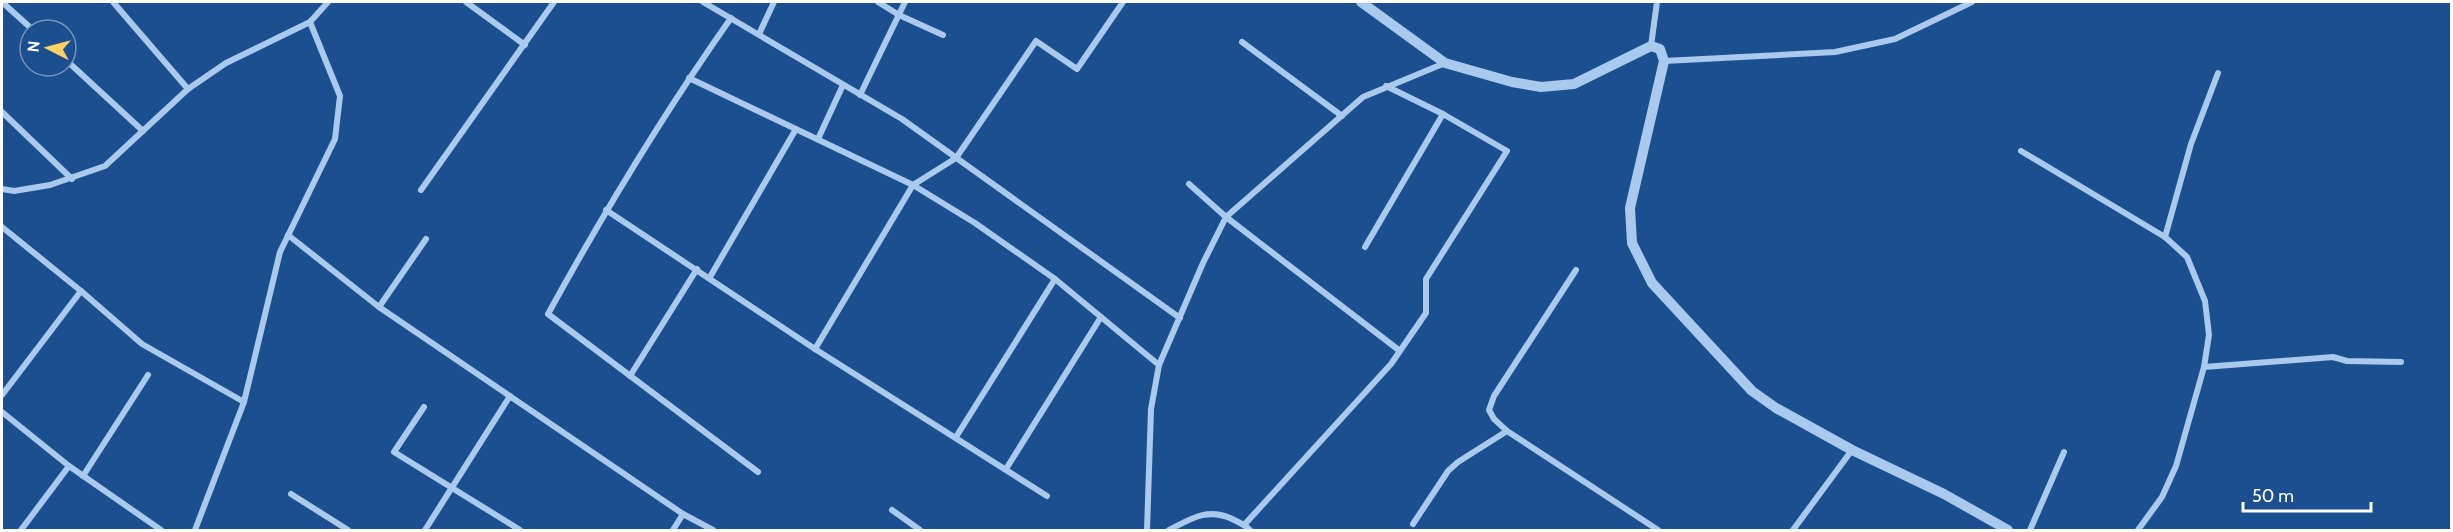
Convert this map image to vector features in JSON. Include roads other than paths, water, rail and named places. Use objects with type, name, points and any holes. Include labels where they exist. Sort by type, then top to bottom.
[{"type":"street","points":[[2,2],[20,18]]},
{"type":"street","points":[[113,2],[188,89]]},
{"type":"street","points":[[2,189],[14,191],[72,179],[105,166],[188,89],[226,63],[310,22],[328,2]]},
{"type":"street","points":[[466,2],[525,45]]},
{"type":"street","points":[[421,190],[554,2]]},
{"type":"street","points":[[703,2],[902,119],[1180,318]]},
{"type":"street","points":[[759,34],[774,2]]},
{"type":"street","points":[[879,2],[899,15],[944,35]]},
{"type":"street","points":[[860,95],[905,2]]},
{"type":"street","points":[[815,349],[913,184],[956,158],[1036,40],[1077,69],[1123,2]]},
{"type":"street","points":[[1361,2],[1445,63],[1512,82],[1541,87],[1574,84],[1651,46],[1660,49],[1664,61],[1630,207],[1632,243],[1652,283],[1752,391],[1776,408],[1852,450],[1944,494],[2008,531]]},
{"type":"street","points":[[1651,46],[1658,2]]},
{"type":"street","points":[[1664,61],[1835,52],[1895,39],[1972,2]]},
{"type":"street","points":[[731,18],[689,78],[606,210],[548,314],[758,472]]},
{"type":"street","points":[[195,531],[244,402],[280,252],[335,139],[340,96],[310,22]]},
{"type":"street","points":[[1242,42],[1342,116]]},
{"type":"street","points":[[1147,531],[1151,410],[1159,365],[1226,217],[1363,97],[1445,63]]},
{"type":"street","points":[[78,71],[143,131]]},
{"type":"street","points":[[2165,237],[2191,144],[2218,73]]},
{"type":"street","points":[[689,78],[913,184],[975,223],[1055,279],[1159,365]]},
{"type":"street","points":[[818,139],[843,85]]},
{"type":"street","points":[[1245,524],[1400,351],[1426,313],[1426,279],[1507,151],[1443,114],[1386,86]]},
{"type":"street","points":[[2,112],[72,179]]},
{"type":"street","points":[[1365,247],[1443,114]]},
{"type":"street","points":[[710,277],[796,129]]},
{"type":"street","points":[[2021,151],[2165,237],[2187,257],[2205,301],[2209,335],[2204,367],[2176,466],[2162,497],[2138,531]]},
{"type":"street","points":[[1189,184],[1226,217],[1400,351]]},
{"type":"street","points":[[606,210],[710,277],[815,349],[1047,496]]},
{"type":"street","points":[[2,228],[81,291],[142,344],[244,402]]},
{"type":"street","points":[[288,235],[379,308],[683,514],[713,531]]},
{"type":"street","points":[[379,308],[426,239]]},
{"type":"street","points":[[630,375],[697,269]]},
{"type":"street","points":[[1576,270],[1490,402],[1489,410],[1494,419],[1507,431],[1658,531]]},
{"type":"street","points":[[956,437],[1055,279]]},
{"type":"street","points":[[2,395],[81,291]]},
{"type":"street","points":[[1006,469],[1101,317]]},
{"type":"street","points":[[2204,367],[2333,357],[2347,361],[2401,363]]},
{"type":"street","points":[[83,476],[148,375]]},
{"type":"street","points":[[425,531],[510,396]]},
{"type":"street","points":[[424,407],[394,452],[520,531]]},
{"type":"street","points":[[2,412],[69,466],[160,531]]},
{"type":"street","points":[[1413,524],[1448,471],[1458,462],[1507,431]]},
{"type":"street","points":[[1793,531],[1852,450]]},
{"type":"street","points":[[2030,531],[2064,452]]},
{"type":"street","points":[[21,531],[69,466]]},
{"type":"street","points":[[291,494],[348,531]]},
{"type":"street","points":[[892,510],[920,531]]},
{"type":"street","points":[[1169,531],[1203,513],[1219,513],[1245,524],[1250,531]]},
{"type":"street","points":[[673,531],[683,514]]}]
